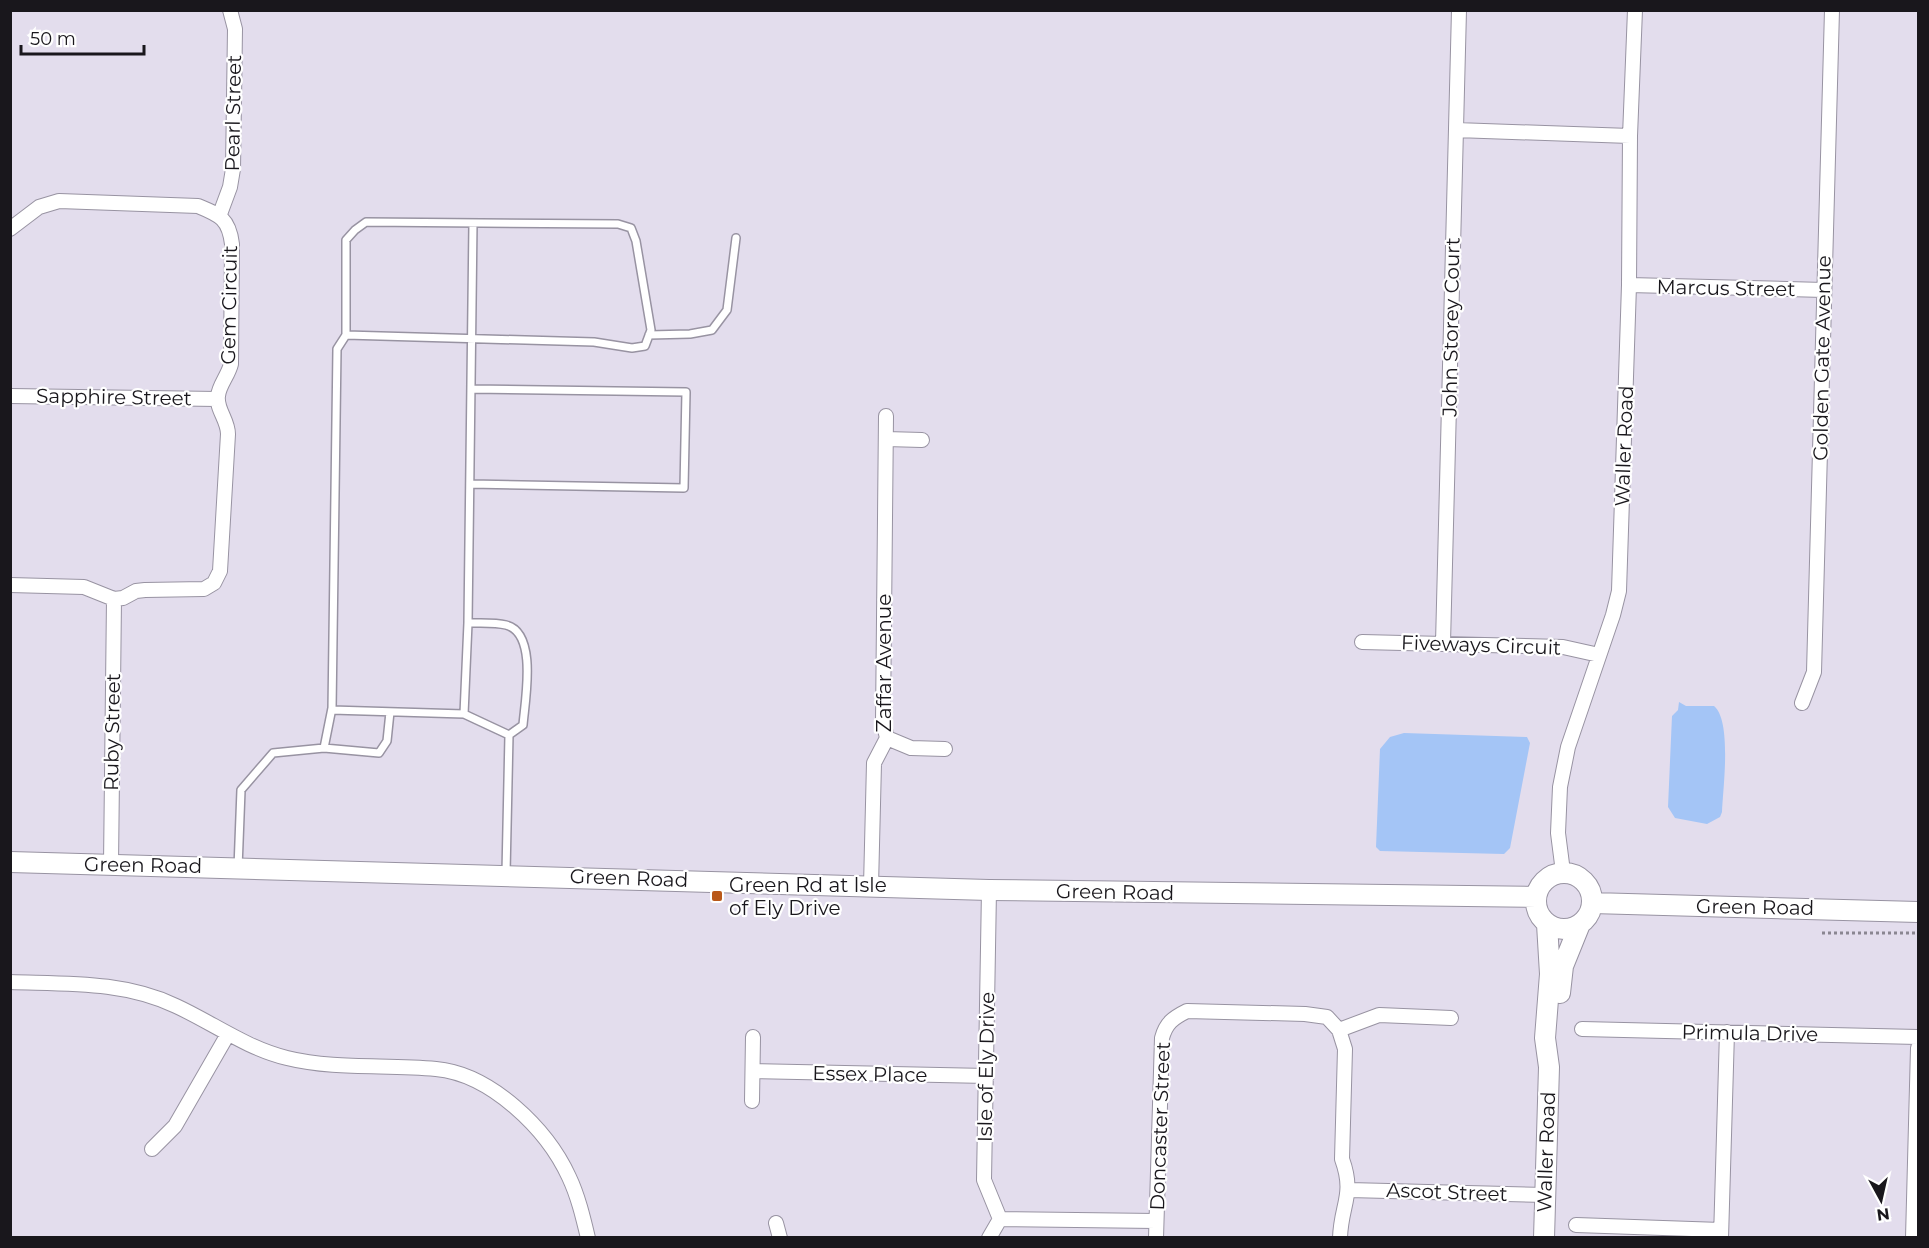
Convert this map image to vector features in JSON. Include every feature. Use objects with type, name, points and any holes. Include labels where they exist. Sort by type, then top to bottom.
[{"type":"street","name":"Pearl Street","points":[[220,214],[231,187],[233,169],[235,29],[230,10]]},
{"type":"street","name":"John Storey Court","points":[[1443,643],[1459,10]]},
{"type":"street","name":"Waller Road","points":[[1563,872],[1558,833],[1560,787],[1568,747],[1619,591],[1635,10]]},
{"type":"street","name":"Golden Gate Avenue","points":[[1802,704],[1815,672],[1832,10]]},
{"type":"street","points":[[1456,130],[1630,136]]},
{"type":"street","points":[[10,229],[39,207],[59,201],[198,206],[220,214]]},
{"type":"street","name":"Gem Circuit","points":[[218,399],[220,388],[228,375],[231,364],[232,244],[230,231],[220,214]]},
{"type":"street","name":"Marcus Street","points":[[1629,285],[1824,290]]},
{"type":"street","name":"Sapphire Street","points":[[10,396],[218,399]]},
{"type":"street","points":[[10,585],[84,587],[114,599],[123,598],[136,591],[204,588],[214,583],[220,571],[228,434],[227,423],[218,399]]},
{"type":"street","name":"Zaffar Avenue","points":[[871,886],[874,763],[887,738],[883,721],[886,416]]},
{"type":"street","points":[[886,439],[922,440]]},
{"type":"street","name":"Ruby Street","points":[[111,865],[114,599]]},
{"type":"street","name":"Fiveways Circuit","points":[[1362,642],[1563,647],[1599,655]]},
{"type":"street","points":[[887,738],[911,748],[945,749]]},
{"type":"street","name":"Green Road","points":[[10,862],[989,890],[1536,897]]},
{"type":"street","points":[[1563,872],[1578,876],[1584,881],[1589,887],[1592,903],[1588,915],[1580,924],[1564,929],[1547,924],[1538,912],[1536,897],[1538,889],[1548,877],[1563,872]]},
{"type":"street","name":"Isle of Ely Drive","points":[[989,890],[984,1180],[1000,1219]]},
{"type":"street","name":"Green Road","points":[[1592,903],[1918,912]]},
{"type":"street","name":"Waller Road","points":[[1544,1238],[1549,1067],[1545,1038],[1550,974],[1547,924]]},
{"type":"street","name":"Waller Road","points":[[1549,1067],[1556,1041],[1563,966],[1580,924]]},
{"type":"street","points":[[10,982],[98,985],[137,992],[175,1005],[228,1034],[286,1058],[318,1063],[439,1069],[474,1080],[503,1097],[528,1118],[549,1143],[569,1176],[582,1211],[588,1238]]},
{"type":"street","name":"Doncaster Street","points":[[1155,1238],[1162,1038],[1166,1026],[1174,1018],[1187,1011],[1305,1014],[1327,1017],[1339,1030]]},
{"type":"street","points":[[1340,1238],[1341,1220],[1349,1190],[1348,1175],[1342,1159],[1345,1049],[1339,1030],[1379,1015],[1451,1017]]},
{"type":"street","name":"Primula Drive","points":[[1582,1029],[1918,1037]]},
{"type":"street","points":[[1576,1225],[1721,1234],[1727,1032]]},
{"type":"street","points":[[152,1149],[175,1126],[228,1034]]},
{"type":"street","points":[[752,1101],[753,1037]]},
{"type":"street","points":[[1913,1238],[1918,1048]]},
{"type":"street","name":"Essex Place","points":[[753,1071],[987,1076]]},
{"type":"street","name":"Ascot Street","points":[[1349,1190],[1545,1195]]},
{"type":"street","points":[[989,1238],[1000,1219],[1156,1221]]},
{"type":"street","points":[[776,1223],[780,1238]]},
{"type":"lane","points":[[324,748],[332,708],[337,349],[346,335],[346,240],[366,222],[618,224],[631,228],[636,242],[651,330],[645,346],[632,348],[594,342],[346,335]]},
{"type":"lane","points":[[464,714],[468,623],[473,223]]},
{"type":"lane","points":[[650,335],[712,330],[727,310],[736,238]]},
{"type":"lane","points":[[470,484],[684,488],[686,392],[471,389]]},
{"type":"lane","points":[[468,623],[507,625],[518,631],[528,652],[523,725],[509,735]]},
{"type":"lane","points":[[332,708],[332,710],[464,714],[509,735]]},
{"type":"lane","points":[[238,868],[241,790],[273,753],[324,748],[379,753],[387,741],[390,712]]},
{"type":"lane","points":[[506,875],[509,735]]},
{"type":"path","points":[[1822,933],[1918,933]]},
{"type":"water","points":[[1679,702],[1686,706],[1714,706],[1720,714],[1723,726],[1725,756],[1722,812],[1720,817],[1707,824],[1675,818],[1668,807],[1672,716],[1678,710]]},
{"type":"water","points":[[1404,733],[1527,737],[1530,743],[1510,848],[1504,854],[1380,851],[1376,847],[1380,749],[1390,737]]},
{"type":"place","name":"Green Rd at Isle of Ely Drive","points":[[717,896]]}]
